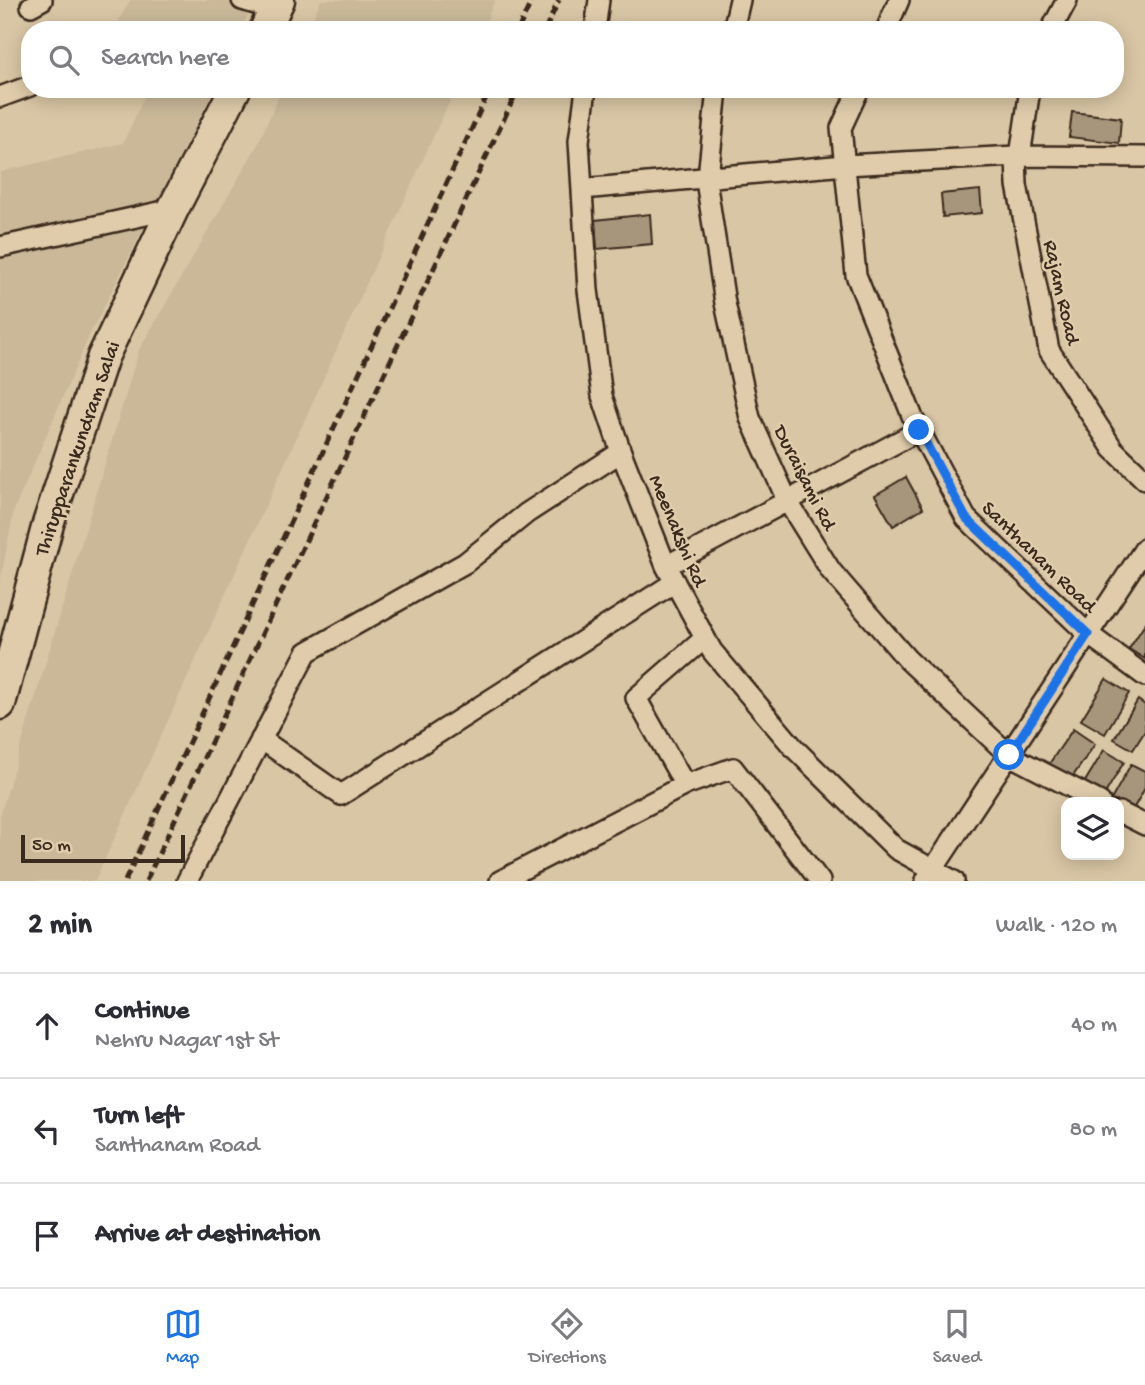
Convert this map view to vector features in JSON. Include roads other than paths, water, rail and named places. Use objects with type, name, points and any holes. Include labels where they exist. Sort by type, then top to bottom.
[{"type":"main road","name":"Thirupparankundram Salai","points":[[0,704],[48,524],[103,357],[229,98]]},
{"type":"street","points":[[242,0],[273,13]]},
{"type":"street","points":[[596,21],[599,0]]},
{"type":"street","points":[[735,21],[740,0]]},
{"type":"street","points":[[890,21],[899,0]]},
{"type":"street","points":[[1056,21],[1067,0]]},
{"type":"street","points":[[0,97],[21,89]]},
{"type":"street","name":"Meenakshi Rd","points":[[585,98],[579,141],[588,290],[602,396],[621,452],[670,574],[712,651],[794,748],[896,849],[929,876],[954,881]]},
{"type":"street","name":"Duraisami Rd","points":[[716,98],[707,187],[725,303],[750,418],[788,502],[831,571],[907,659],[1009,755],[1090,797]]},
{"type":"street","name":"Santhanam Road","points":[[855,98],[841,128],[856,275],[919,430],[966,518],[1088,634],[1145,676]]},
{"type":"street","name":"Rajam Road","points":[[1028,98],[1018,156],[1017,185],[1049,350],[1114,449],[1145,480]]},
{"type":"street","points":[[582,189],[845,164],[1018,156],[1145,157]]},
{"type":"street","points":[[0,247],[173,209]]},
{"type":"street","points":[[261,739],[341,795],[670,574],[788,502],[919,430]]},
{"type":"street","points":[[187,881],[307,652],[465,563],[527,513],[621,452]]},
{"type":"street","points":[[929,876],[1145,548]]},
{"type":"street","points":[[685,785],[636,698],[705,638]]},
{"type":"street","points":[[500,881],[685,785],[733,768],[820,881]]},
{"type":"street","points":[[1124,814],[1145,825]]},
{"type":"railway","points":[[522,21],[532,0]]},
{"type":"railway","points":[[549,21],[559,0]]},
{"type":"railway","points":[[125,881],[486,98]]},
{"type":"railway","points":[[146,881],[514,98]]}]
